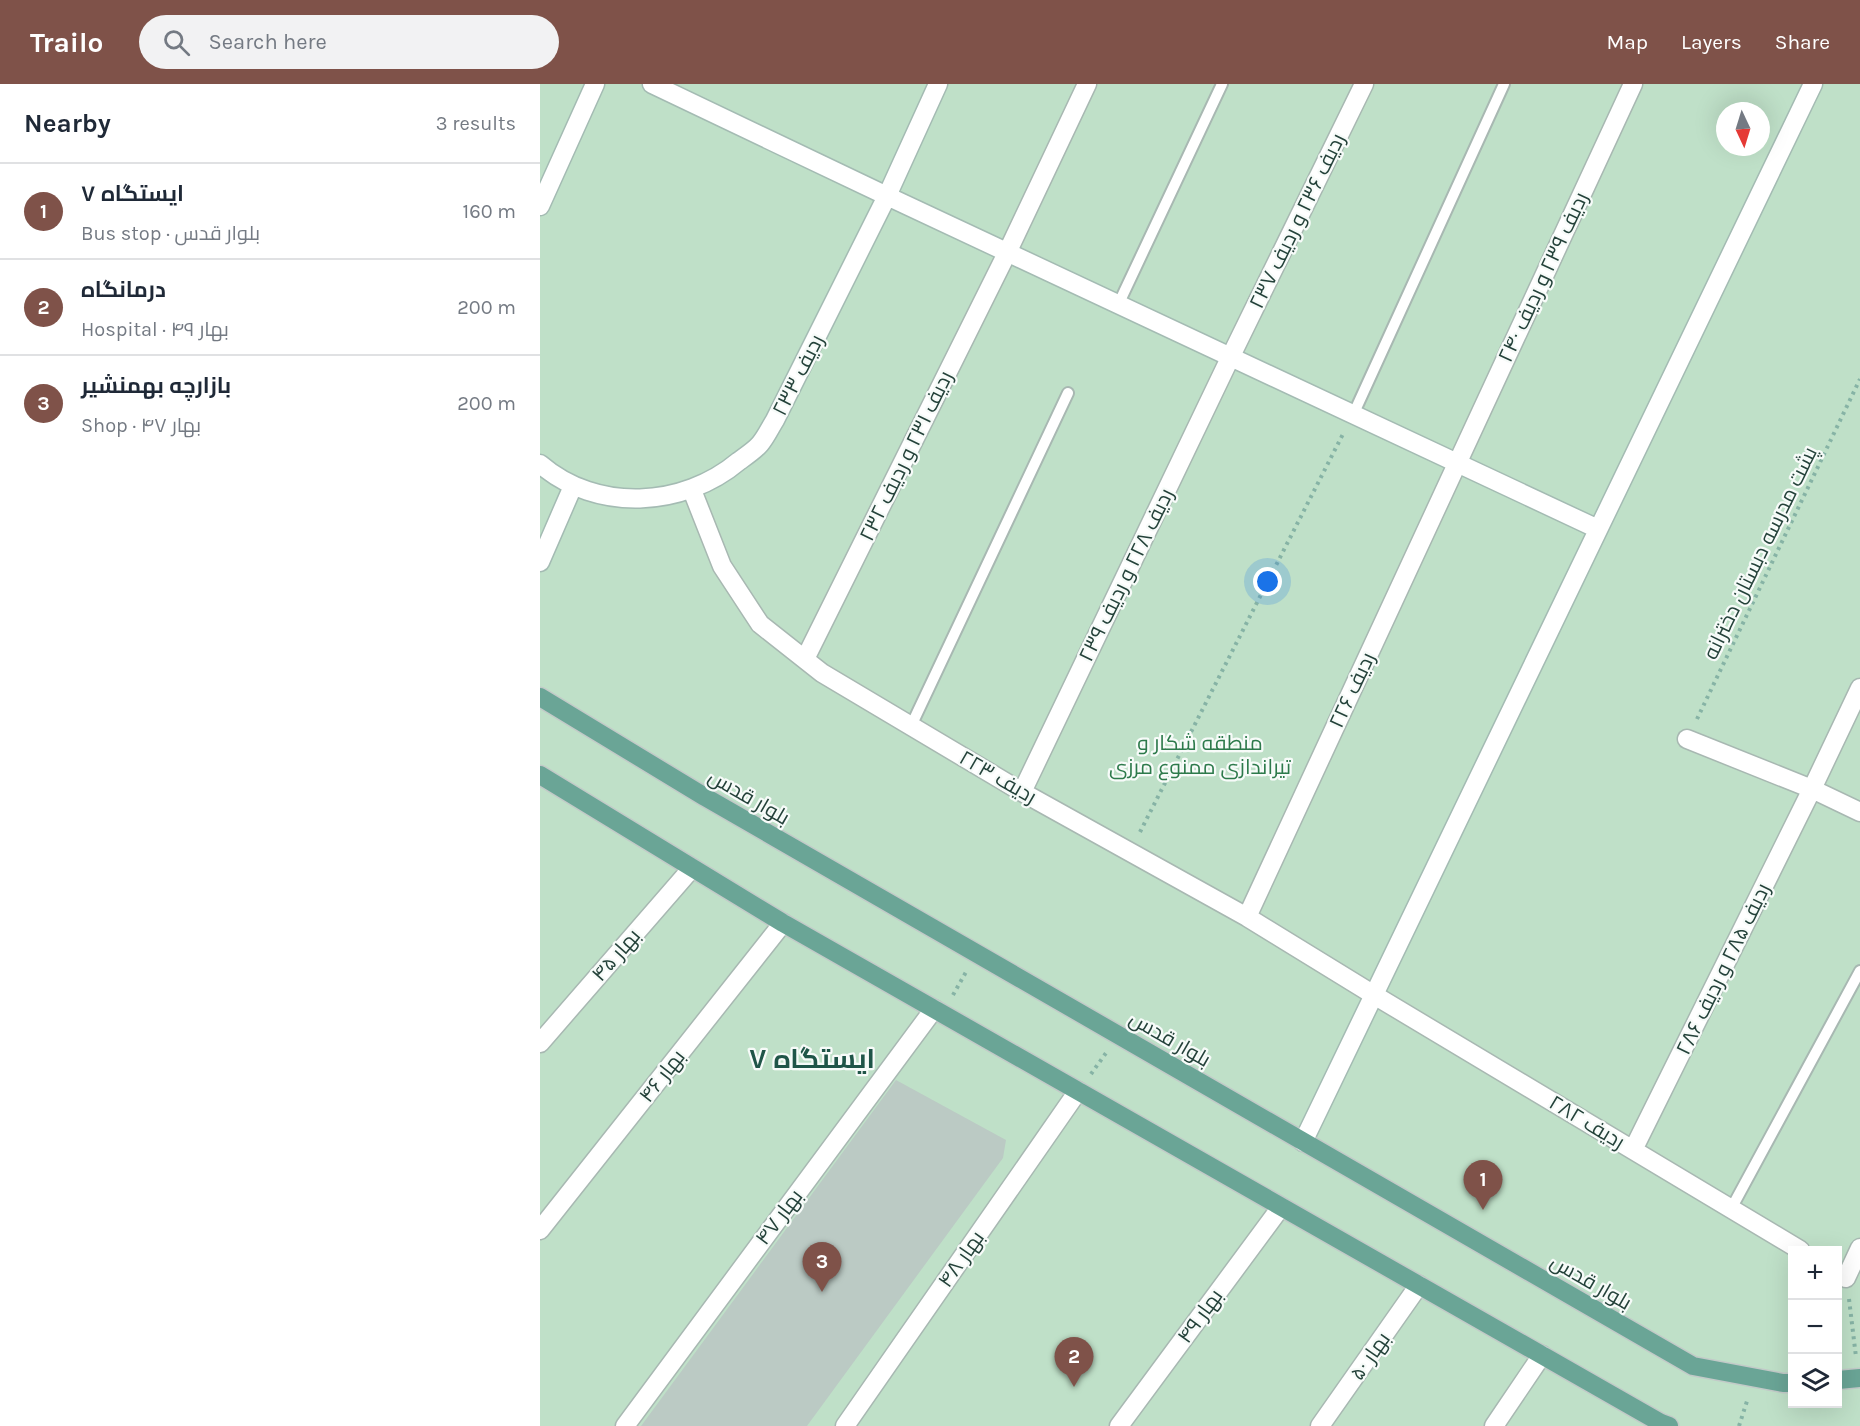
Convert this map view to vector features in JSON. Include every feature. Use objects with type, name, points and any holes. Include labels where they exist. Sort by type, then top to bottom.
[{"type":"main road","name":"بلوار قدس","points":[[540,697],[705,797],[1693,1366],[1788,1383]]},
{"type":"main road","points":[[540,775],[783,923],[1661,1423],[1670,1426]]},
{"type":"main road","points":[[1842,1380],[1860,1378]]},
{"type":"street","points":[[540,206],[595,84]]},
{"type":"street","points":[[652,84],[1598,530]]},
{"type":"street","name":"ردیف ۲۳۳","points":[[540,464],[550,473],[573,486],[604,496],[631,499],[692,490],[728,470],[760,444],[775,420],[887,196],[938,84]]},
{"type":"street","name":"ردیف ۲۳۱ و ردیف ۲۳۲","points":[[805,659],[1007,253],[1087,84]]},
{"type":"street","name":"ردیف ۲۳۶ و ردیف ۲۳۷","points":[[1230,358],[1364,84]]},
{"type":"street","points":[[1303,1142],[1813,84]]},
{"type":"street","name":"ردیف ۲۳۹ و ردیف ۲۴۰","points":[[1456,463],[1626,86]]},
{"type":"street","name":"ردیف ۲۲۸ و ردیف ۲۳۹","points":[[1022,792],[1230,358]]},
{"type":"street","name":"ردیف ۲۲۶","points":[[1247,917],[1456,463]]},
{"type":"street","points":[[540,562],[573,486]]},
{"type":"street","name":"ردیف ۲۲۳","points":[[692,490],[722,566],[760,624],[822,673],[1022,792],[1247,917],[1374,995]]},
{"type":"street","name":"ردیف ۲۸۵ و ردیف ۲۸۶","points":[[1633,1150],[1860,688]]},
{"type":"street","points":[[1687,739],[1812,789],[1860,812]]},
{"type":"street","name":"بهار ۴۵","points":[[540,1043],[692,868]]},
{"type":"street","name":"بهار ۴۶","points":[[540,1230],[783,923]]},
{"type":"street","name":"ردیف ۲۸۲","points":[[1374,995],[1792,1246]]},
{"type":"street","name":"بهار ۴۷","points":[[625,1426],[938,1011]]},
{"type":"street","name":"بهار ۴۸","points":[[845,1426],[1078,1091]]},
{"type":"street","name":"بهار ۴۹","points":[[1119,1426],[1281,1207]]},
{"type":"street","points":[[1842,1275],[1860,1248]]},
{"type":"street","name":"بهار ۵۰","points":[[1320,1426],[1419,1285]]},
{"type":"street","points":[[1494,1426],[1542,1355]]},
{"type":"lane","points":[[1118,305],[1222,84]]},
{"type":"lane","points":[[1353,415],[1504,84]]},
{"type":"lane","points":[[911,726],[1068,393]]},
{"type":"lane","points":[[1731,1209],[1860,971]]},
{"type":"path","name":"پشت مدرسه دبستان دخترانه","points":[[1687,739],[1860,379]]},
{"type":"path","points":[[1130,851],[1353,415]]},
{"type":"path","points":[[938,1011],[976,953]]},
{"type":"path","points":[[1078,1091],[1119,1036]]},
{"type":"path","points":[[1842,1275],[1860,1378]]},
{"type":"green space","name":"منطقه شکار و تیراندازی ممنوع مرزی","points":[[540,84],[1860,84],[1860,1426],[540,1426]]},
{"type":"building","points":[[896,1080],[1006,1140],[1003,1158],[807,1426],[641,1426]]},
{"type":"place","name":"ایستگاه ۷","points":[[1483,1210]]},
{"type":"place","name":"بازارچه بهمنشیر","points":[[822,1292]]},
{"type":"place","name":"درمانگاه","points":[[1074,1387]]},
{"type":"district","name":"ایستگاه ۷","points":[[812,1059]]}]
